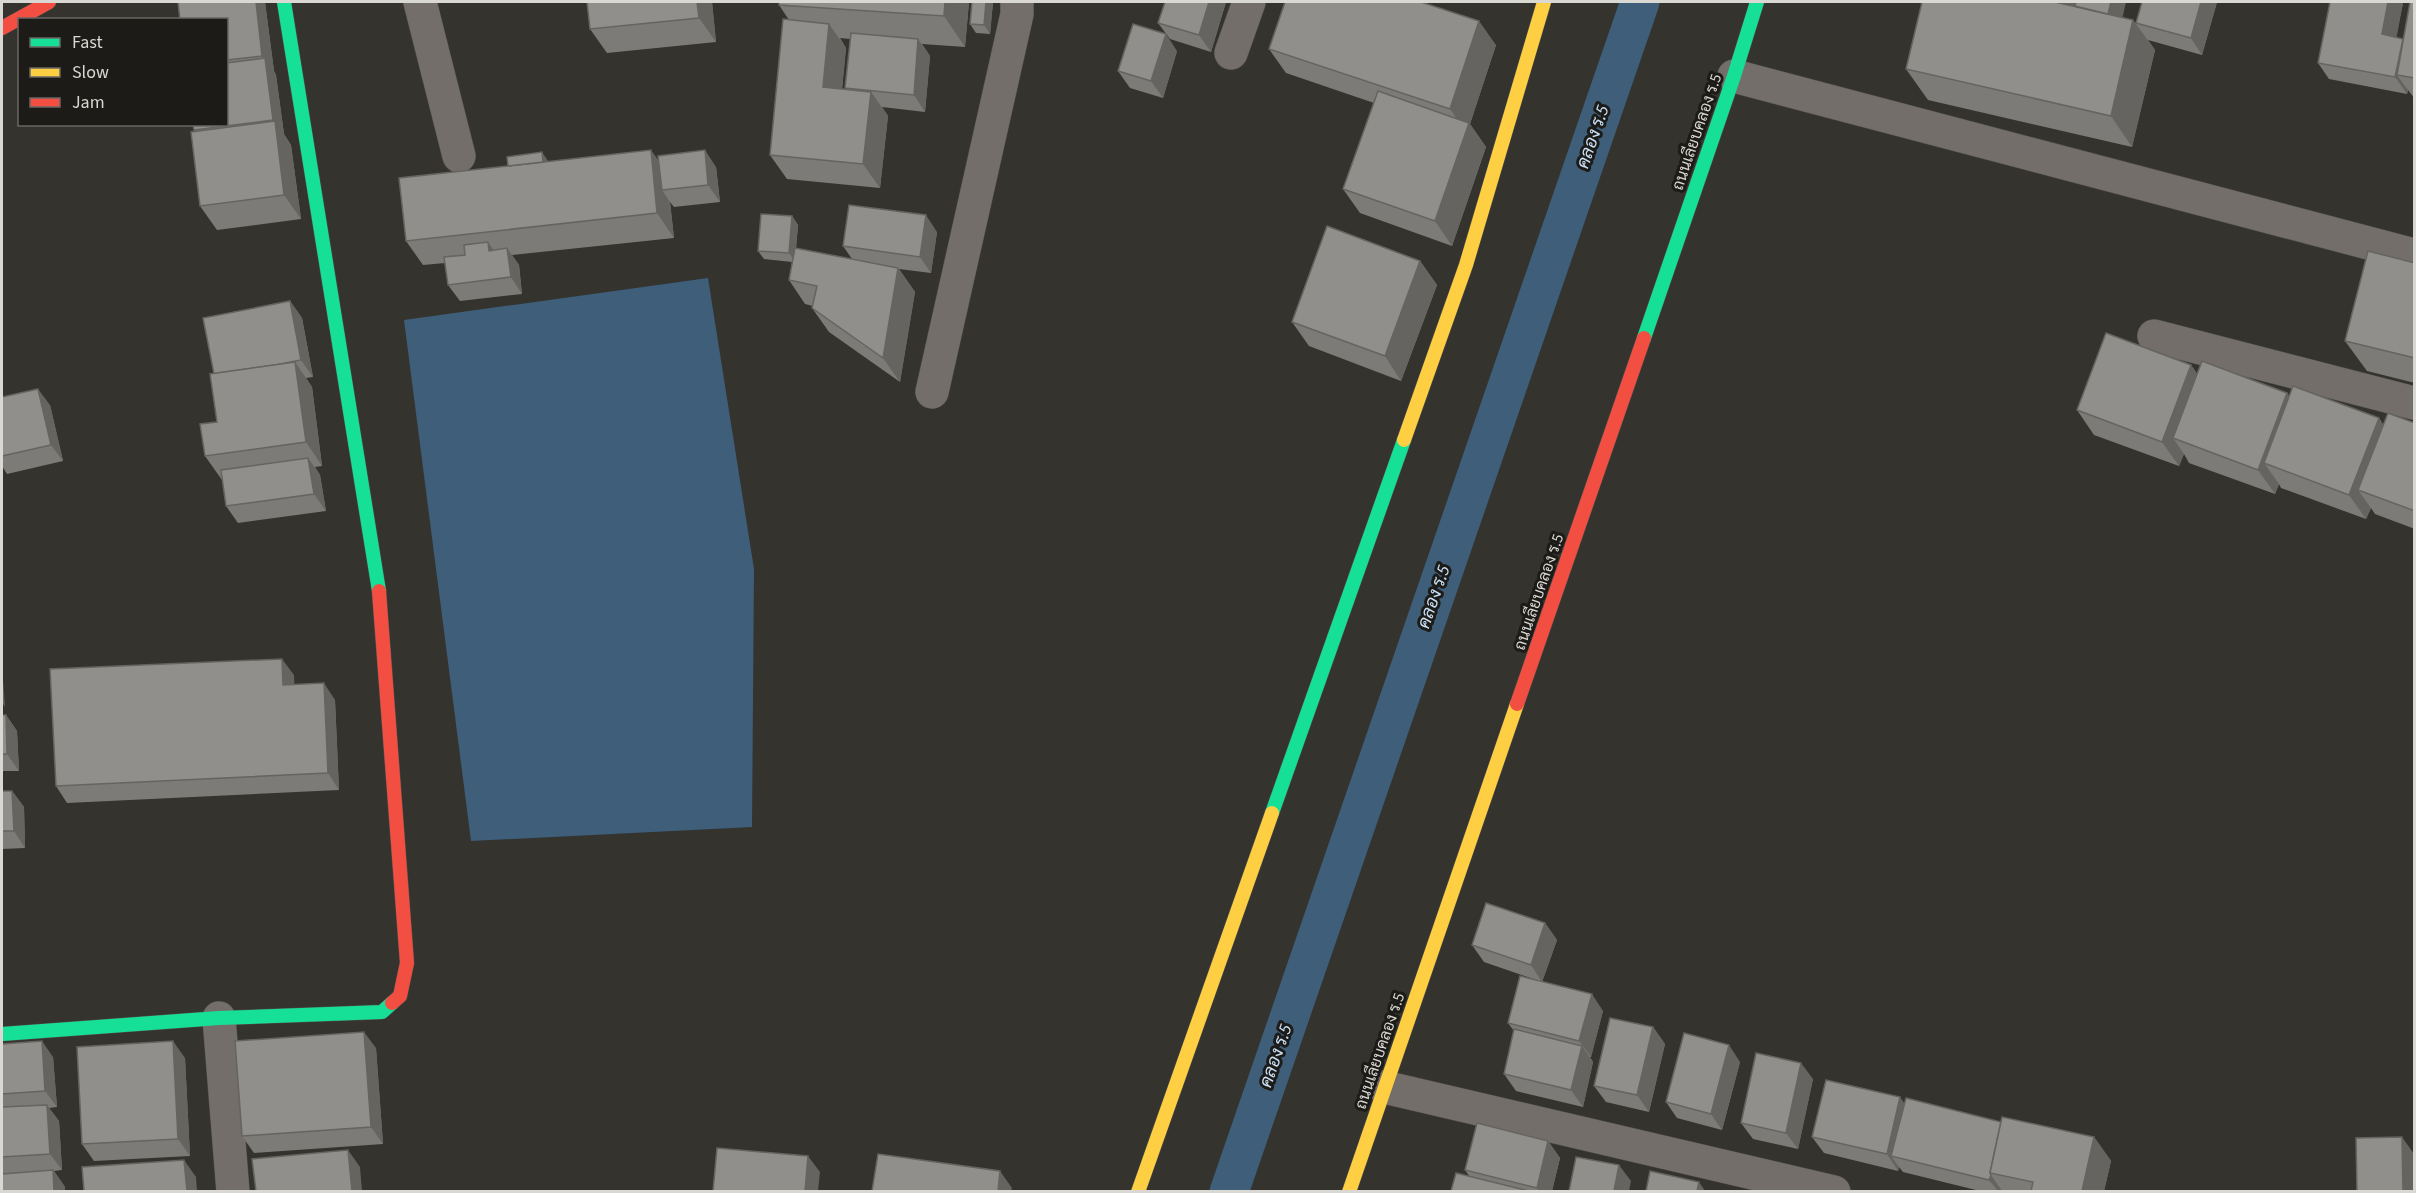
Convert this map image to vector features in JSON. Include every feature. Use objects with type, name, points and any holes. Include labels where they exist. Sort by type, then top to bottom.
[{"type":"street","points":[[20,18],[49,2]]},
{"type":"street","points":[[2,1034],[219,1018],[382,1012],[400,996],[407,963],[379,587],[284,2]]},
{"type":"street","points":[[420,2],[459,156]]},
{"type":"street","points":[[932,392],[1017,14],[1017,2]]},
{"type":"street","points":[[1231,53],[1249,2]]},
{"type":"street","points":[[1138,1191],[1467,265],[1545,2]]},
{"type":"street","name":"ถนนเลียบคลอง ร.5","points":[[1349,1191],[1734,76],[1757,2]]},
{"type":"street","points":[[2,28],[18,19]]},
{"type":"street","points":[[1734,76],[2415,255]]},
{"type":"street","points":[[2154,336],[2415,403]]},
{"type":"street","points":[[219,1018],[233,1191]]},
{"type":"street","points":[[1384,1087],[1834,1191]]},
{"type":"water","points":[[708,278],[754,569],[752,827],[471,841],[404,320]]},
{"type":"building","points":[[178,2],[256,2],[262,56],[228,60],[228,18],[180,18]]},
{"type":"building","points":[[587,2],[697,2],[699,18],[590,29]]},
{"type":"building","points":[[779,2],[945,2],[944,16],[779,5]]},
{"type":"building","points":[[972,2],[986,2],[984,25],[970,24]]},
{"type":"building","points":[[1165,2],[1209,2],[1199,35],[1158,23]]},
{"type":"building","points":[[1285,2],[1421,2],[1479,21],[1450,109],[1269,49]]},
{"type":"building","points":[[1922,2],[2055,2],[2133,20],[2111,116],[1906,69]]},
{"type":"building","points":[[2076,2],[2111,2],[2108,14],[2075,6]]},
{"type":"building","points":[[2142,2],[2201,2],[2191,38],[2136,23]]},
{"type":"building","points":[[2330,2],[2388,2],[2382,34],[2403,39],[2395,77],[2318,63]]},
{"type":"building","points":[[2410,2],[2415,2],[2415,78],[2397,75]]},
{"type":"building","points":[[783,19],[829,24],[823,87],[871,92],[863,164],[770,155]]},
{"type":"building","points":[[1133,24],[1166,34],[1151,81],[1118,71]]},
{"type":"building","points":[[851,33],[918,39],[914,95],[845,88]]},
{"type":"building","points":[[265,58],[273,120],[228,126],[228,63]]},
{"type":"building","points":[[1378,91],[1469,123],[1435,221],[1343,189]]},
{"type":"building","points":[[275,121],[284,195],[200,206],[191,132]]},
{"type":"building","points":[[193,126],[226,126],[194,130]]},
{"type":"building","points":[[651,150],[657,213],[406,241],[399,178]]},
{"type":"building","points":[[705,150],[708,185],[662,190],[658,156]]},
{"type":"building","points":[[542,152],[543,162],[508,166],[507,157]]},
{"type":"building","points":[[849,205],[926,215],[920,257],[843,246]]},
{"type":"building","points":[[761,214],[792,216],[789,253],[758,251]]},
{"type":"building","points":[[1327,226],[1420,261],[1385,356],[1292,322]]},
{"type":"building","points":[[488,242],[489,251],[507,248],[511,277],[448,285],[444,257],[465,255],[464,245]]},
{"type":"building","points":[[795,248],[898,268],[883,358],[812,308],[817,286],[789,280]]},
{"type":"building","points":[[2368,251],[2415,263],[2415,358],[2345,341]]},
{"type":"building","points":[[290,301],[301,360],[214,374],[203,318]]},
{"type":"building","points":[[2106,333],[2191,365],[2162,442],[2077,410]]},
{"type":"building","points":[[2202,361],[2287,393],[2258,470],[2173,438]]},
{"type":"building","points":[[295,362],[306,442],[205,456],[200,424],[217,422],[210,374]]},
{"type":"building","points":[[2293,386],[2379,418],[2349,495],[2264,463]]},
{"type":"building","points":[[38,389],[51,445],[2,456],[2,397]]},
{"type":"building","points":[[2388,413],[2415,423],[2415,511],[2358,490]]},
{"type":"building","points":[[308,458],[314,494],[226,506],[221,470]]},
{"type":"building","points":[[282,659],[283,685],[324,683],[328,773],[56,786],[50,669]]},
{"type":"building","points":[[2,715],[6,715],[7,754],[2,754]]},
{"type":"building","points":[[2,791],[12,791],[14,831],[2,831]]},
{"type":"building","points":[[1486,903],[1545,923],[1531,965],[1472,945]]},
{"type":"building","points":[[1520,976],[1592,994],[1579,1041],[1508,1023]]},
{"type":"building","points":[[1610,1018],[1653,1027],[1637,1095],[1594,1086]]},
{"type":"building","points":[[1514,1029],[1582,1046],[1571,1090],[1504,1074]]},
{"type":"building","points":[[364,1032],[371,1127],[242,1136],[235,1041]]},
{"type":"building","points":[[1684,1033],[1729,1045],[1711,1114],[1666,1102]]},
{"type":"building","points":[[42,1041],[45,1091],[2,1094],[2,1044]]},
{"type":"building","points":[[173,1041],[178,1139],[82,1144],[77,1047]]},
{"type":"building","points":[[1756,1053],[1801,1063],[1786,1133],[1741,1123]]},
{"type":"building","points":[[1826,1080],[1900,1097],[1887,1154],[1812,1137]]},
{"type":"building","points":[[1906,1098],[2001,1122],[1989,1180],[1891,1156]]},
{"type":"building","points":[[47,1105],[50,1154],[2,1157],[2,1107]]},
{"type":"building","points":[[2002,1117],[2094,1137],[2082,1191],[2031,1191],[2033,1182],[1990,1173]]},
{"type":"building","points":[[1477,1123],[1548,1141],[1537,1188],[1465,1170]]},
{"type":"building","points":[[2402,1137],[2403,1191],[2357,1191],[2356,1138]]},
{"type":"building","points":[[717,1148],[808,1156],[805,1191],[713,1191]]},
{"type":"building","points":[[348,1150],[352,1191],[256,1191],[252,1159]]},
{"type":"building","points":[[878,1154],[1000,1171],[998,1191],[872,1191]]},
{"type":"building","points":[[1576,1157],[1619,1165],[1614,1191],[1569,1191]]},
{"type":"building","points":[[184,1160],[187,1191],[84,1191],[82,1167]]},
{"type":"building","points":[[53,1170],[54,1191],[2,1191],[2,1174]]},
{"type":"building","points":[[1650,1171],[1699,1182],[1697,1191],[1646,1191]]},
{"type":"building","points":[[1456,1173],[1525,1190],[1451,1191]]},
{"type":"waterway","name":"คลอง ร.5","points":[[1229,1192],[1640,2]]},
{"type":"traffic: fast","points":[[284,2],[379,591]]},
{"type":"traffic: fast","points":[[1644,338],[1757,2]]},
{"type":"traffic: fast","points":[[1272,813],[1404,440]]},
{"type":"traffic: fast","points":[[2,1034],[219,1018],[382,1012],[392,1003]]},
{"type":"traffic: slow","points":[[1404,440],[1466,265],[1544,2]]},
{"type":"traffic: slow","points":[[1349,1192],[1517,704]]},
{"type":"traffic: slow","points":[[1138,1192],[1272,813]]},
{"type":"traffic: jam","points":[[20,18],[49,2]]},
{"type":"traffic: jam","points":[[2,28],[18,19]]},
{"type":"traffic: jam","points":[[1517,704],[1644,338]]},
{"type":"traffic: jam","points":[[379,591],[407,963],[400,996],[392,1003]]}]
